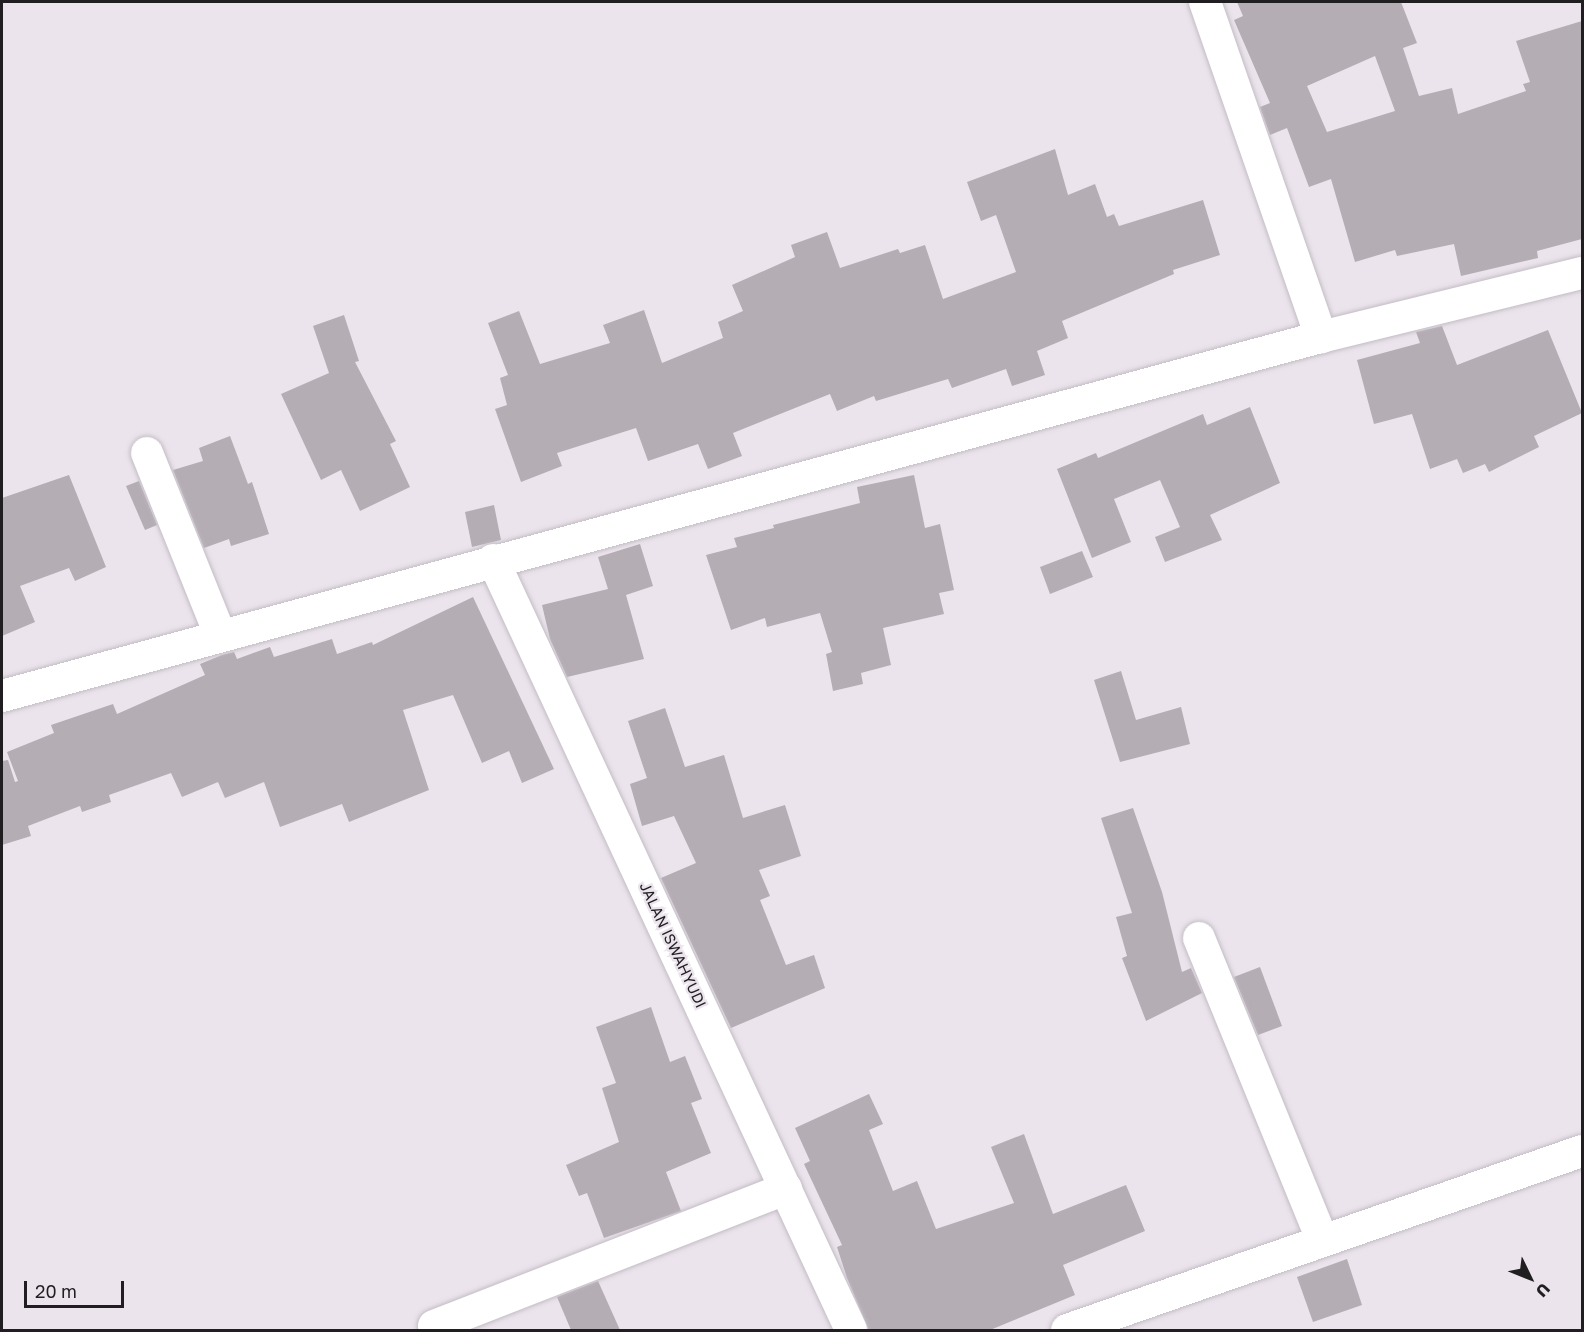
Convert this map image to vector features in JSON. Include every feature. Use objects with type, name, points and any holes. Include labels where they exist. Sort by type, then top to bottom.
[{"type":"street","points":[[1205,2],[1321,337]]},
{"type":"street","points":[[2,696],[494,560],[1321,337],[1582,273]]},
{"type":"street","points":[[147,453],[220,635]]},
{"type":"street","name":"JALAN ISWAHYUDI","points":[[494,560],[851,1330]]},
{"type":"street","points":[[1199,938],[1322,1240]]},
{"type":"street","points":[[1067,1330],[1582,1151]]},
{"type":"street","points":[[434,1326],[786,1189]]},
{"type":"building","points":[[1237,2],[1401,2],[1417,43],[1403,48],[1419,96],[1452,88],[1458,114],[1526,91],[1523,84],[1530,82],[1516,41],[1582,21],[1582,239],[1537,251],[1538,258],[1461,276],[1454,244],[1397,256],[1395,250],[1355,262],[1331,179],[1309,187],[1287,128],[1270,135],[1260,107],[1270,103],[1234,20],[1243,16]],"holes":[[[1375,56],[1395,111],[1327,132],[1307,86]]]},
{"type":"building","points":[[1055,149],[1068,195],[1095,184],[1107,217],[1114,214],[1119,226],[1203,200],[1220,255],[1173,270],[1174,274],[1062,321],[1068,338],[1037,351],[1045,375],[1012,386],[1006,369],[952,388],[948,379],[876,401],[874,396],[837,411],[830,394],[733,433],[742,456],[708,469],[698,444],[648,461],[636,428],[557,453],[562,466],[521,482],[495,409],[507,405],[500,378],[508,375],[488,323],[519,311],[540,364],[610,343],[603,325],[644,310],[662,363],[723,338],[718,322],[743,311],[732,285],[795,257],[791,245],[827,232],[840,268],[898,249],[900,253],[925,245],[943,299],[1016,272],[996,215],[981,221],[967,182]]},
{"type":"building","points":[[344,315],[359,361],[355,362],[396,441],[390,444],[410,487],[360,511],[341,470],[321,480],[281,394],[329,373],[313,326]]},
{"type":"building","points":[[1442,326],[1457,365],[1548,330],[1582,413],[1534,436],[1539,447],[1489,472],[1485,464],[1463,473],[1457,459],[1430,469],[1412,414],[1374,424],[1357,360],[1420,343],[1416,332]]},
{"type":"building","points":[[1250,407],[1280,483],[1210,515],[1222,540],[1165,562],[1155,537],[1180,527],[1160,480],[1114,499],[1131,542],[1092,558],[1057,469],[1096,453],[1098,458],[1203,414],[1207,425]]},
{"type":"building","points":[[230,436],[248,484],[252,482],[269,534],[231,546],[229,539],[204,548],[173,470],[203,461],[199,448]]},
{"type":"building","points":[[69,475],[106,567],[75,581],[69,568],[20,586],[35,622],[2,636],[2,498]]},
{"type":"building","points":[[914,475],[925,528],[940,524],[954,590],[939,593],[944,614],[883,628],[891,665],[861,673],[863,684],[833,691],[826,654],[832,652],[820,613],[767,627],[765,618],[731,630],[706,555],[737,547],[734,538],[774,528],[773,525],[860,503],[857,487]]},
{"type":"building","points":[[139,481],[157,525],[145,530],[126,486]]},
{"type":"building","points":[[494,505],[501,540],[472,547],[465,512]]},
{"type":"building","points":[[640,544],[653,586],[626,595],[644,659],[567,677],[550,639],[542,605],[608,589],[598,557]]},
{"type":"building","points":[[1082,551],[1093,577],[1050,594],[1040,567]]},
{"type":"building","points":[[473,597],[554,769],[522,783],[509,751],[482,763],[453,695],[403,710],[429,790],[349,822],[342,804],[280,827],[264,782],[225,798],[218,782],[182,797],[171,773],[109,795],[111,802],[82,812],[80,806],[28,826],[31,836],[2,845],[2,761],[8,760],[15,782],[18,781],[7,752],[54,733],[51,725],[113,704],[117,714],[205,675],[200,664],[222,655],[234,652],[237,659],[270,647],[274,657],[332,639],[337,654],[372,642],[373,645]]},
{"type":"building","points":[[1121,671],[1136,720],[1181,707],[1190,744],[1120,762],[1094,680]]},
{"type":"building","points":[[665,708],[685,767],[724,755],[743,818],[785,805],[801,856],[759,870],[770,896],[760,900],[786,965],[814,955],[825,988],[731,1028],[661,878],[696,863],[674,816],[642,826],[630,784],[647,778],[628,721]]},
{"type":"building","points":[[1133,808],[1162,892],[1182,972],[1191,968],[1202,993],[1146,1021],[1122,958],[1127,956],[1116,917],[1132,913],[1101,818]]},
{"type":"building","points":[[1260,967],[1282,1026],[1258,1035],[1234,977]]},
{"type":"building","points":[[651,1007],[670,1062],[685,1056],[702,1099],[691,1103],[711,1153],[666,1172],[681,1211],[604,1238],[587,1193],[579,1196],[566,1165],[619,1142],[602,1088],[616,1083],[596,1027]]},
{"type":"building","points":[[869,1094],[883,1124],[869,1130],[893,1191],[917,1181],[936,1229],[1014,1203],[991,1147],[1024,1134],[1053,1214],[1126,1185],[1145,1231],[1063,1265],[1075,1295],[990,1330],[869,1330],[847,1278],[837,1247],[842,1245],[804,1164],[810,1161],[795,1128]]},
{"type":"building","points":[[1347,1259],[1362,1305],[1313,1322],[1297,1277]]},
{"type":"building","points":[[598,1281],[620,1330],[571,1330],[557,1297]]}]
